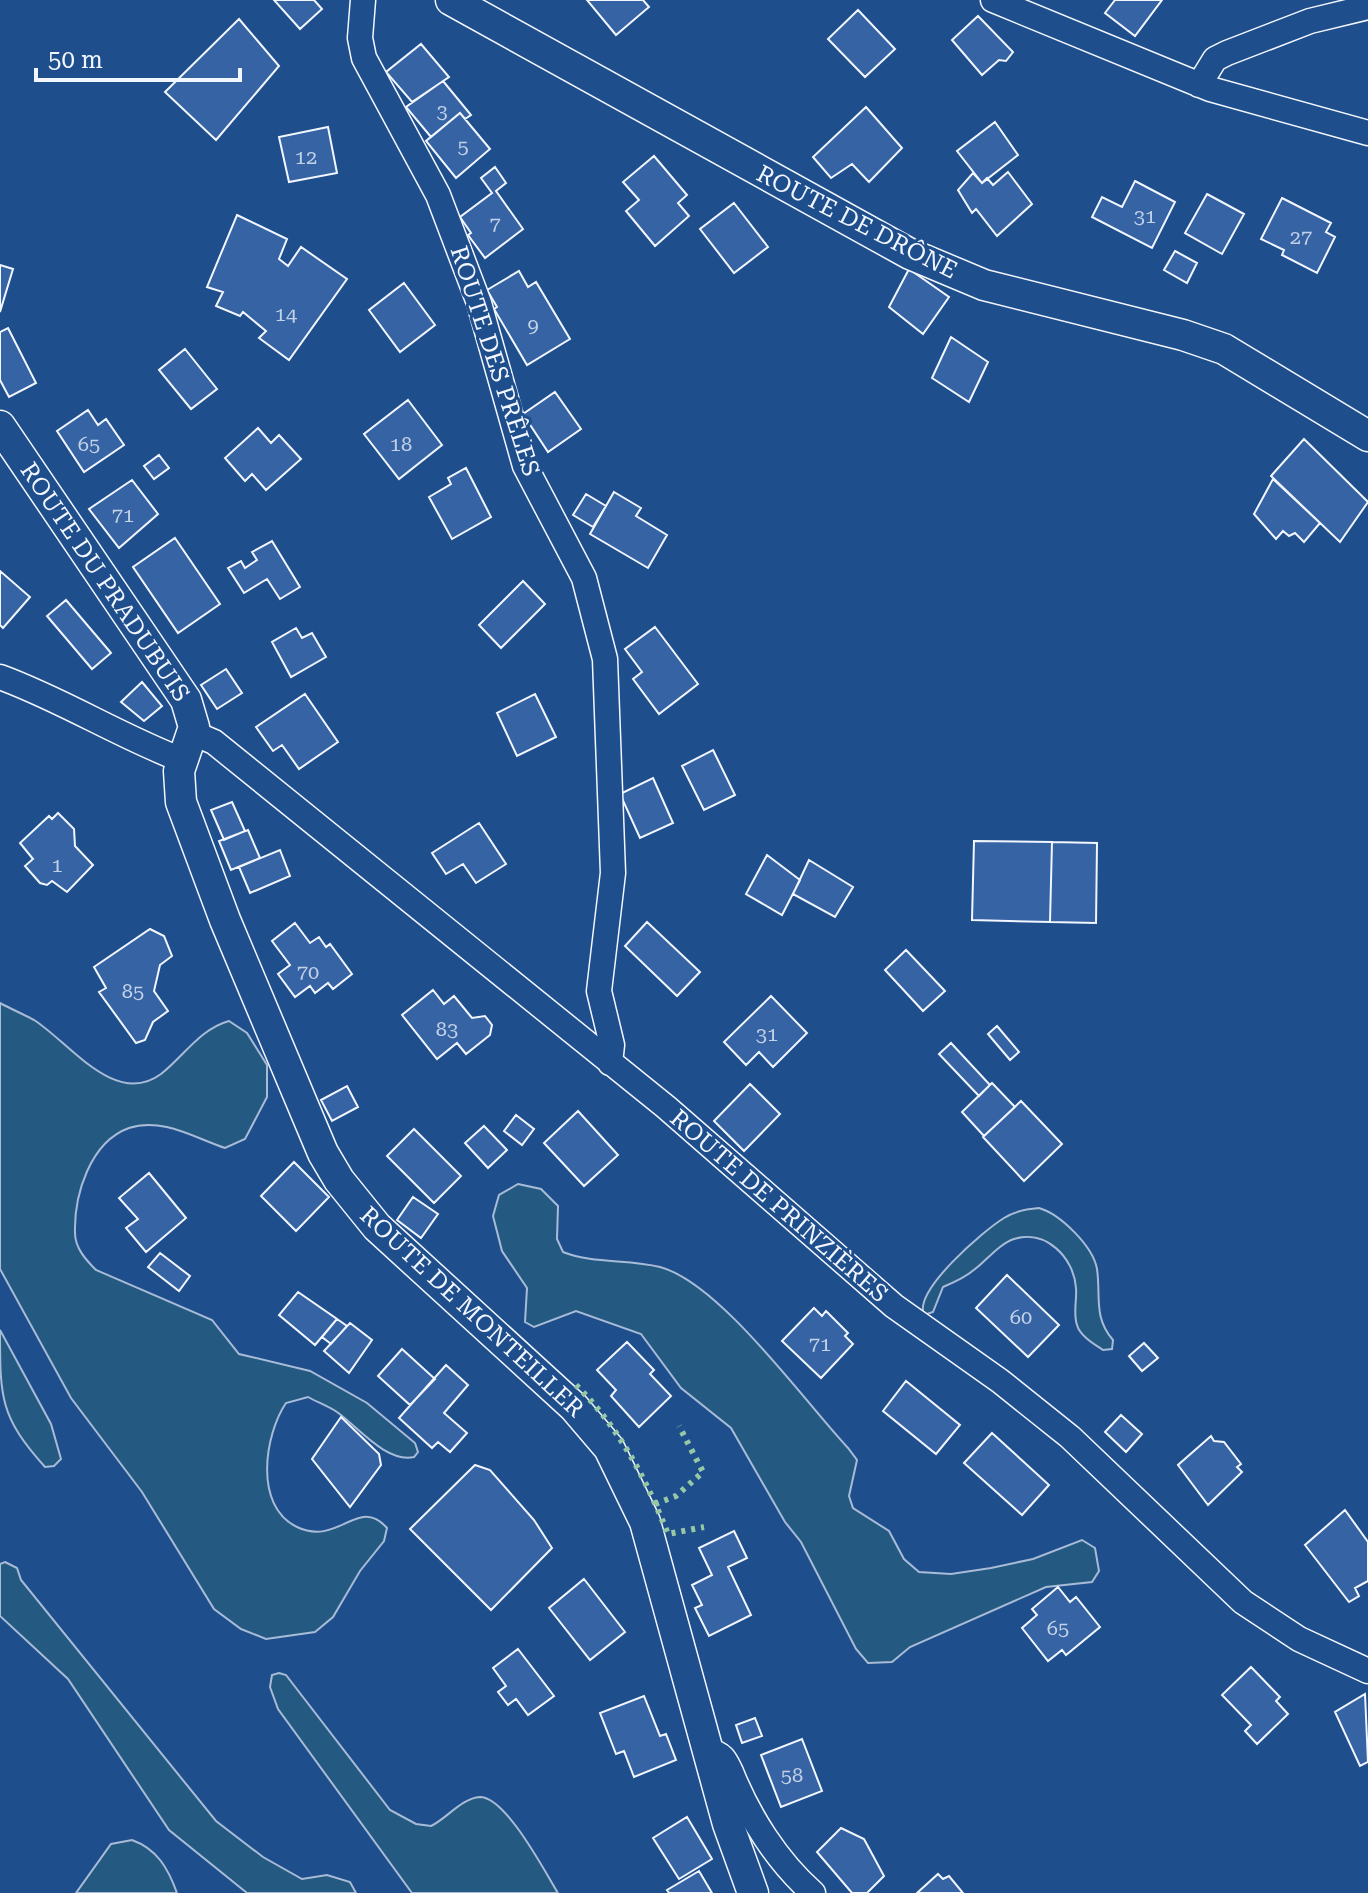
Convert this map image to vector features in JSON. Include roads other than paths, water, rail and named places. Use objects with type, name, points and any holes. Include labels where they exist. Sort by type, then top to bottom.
[{"type":"street","name":"ROUTE DES PRÊLES","points":[[363,0],[360,38],[364,58],[438,195],[479,303],[525,466],[584,578],[605,659],[613,873],[599,991],[612,1045],[610,1063]]},
{"type":"street","name":"ROUTE DE DRÔNE","points":[[451,0],[910,254],[984,285],[1183,335],[1224,349],[1368,436]]},
{"type":"street","points":[[993,0],[1199,85],[1368,133]]},
{"type":"street","points":[[1199,85],[1215,59],[1227,53],[1310,21],[1368,7]]},
{"type":"street","name":"ROUTE DU PRADUBUIS","points":[[0,426],[176,682],[190,709],[188,745]]},
{"type":"street","name":"ROUTE DE PRINZIÈRES","points":[[0,677],[59,701],[119,733],[188,745],[214,742],[691,1128],[807,1233],[894,1306],[1000,1381],[1070,1437],[1243,1602],[1299,1639],[1368,1671]]},
{"type":"street","name":"ROUTE DE MONTEILLER","points":[[188,745],[178,781],[185,815],[225,920],[331,1168],[396,1247],[574,1407],[609,1448],[645,1522],[734,1845],[753,1893]]},
{"type":"street","name":"ROUTE DE MONTEILLER","points":[[710,1752],[727,1762],[765,1836],[813,1893]]}]
